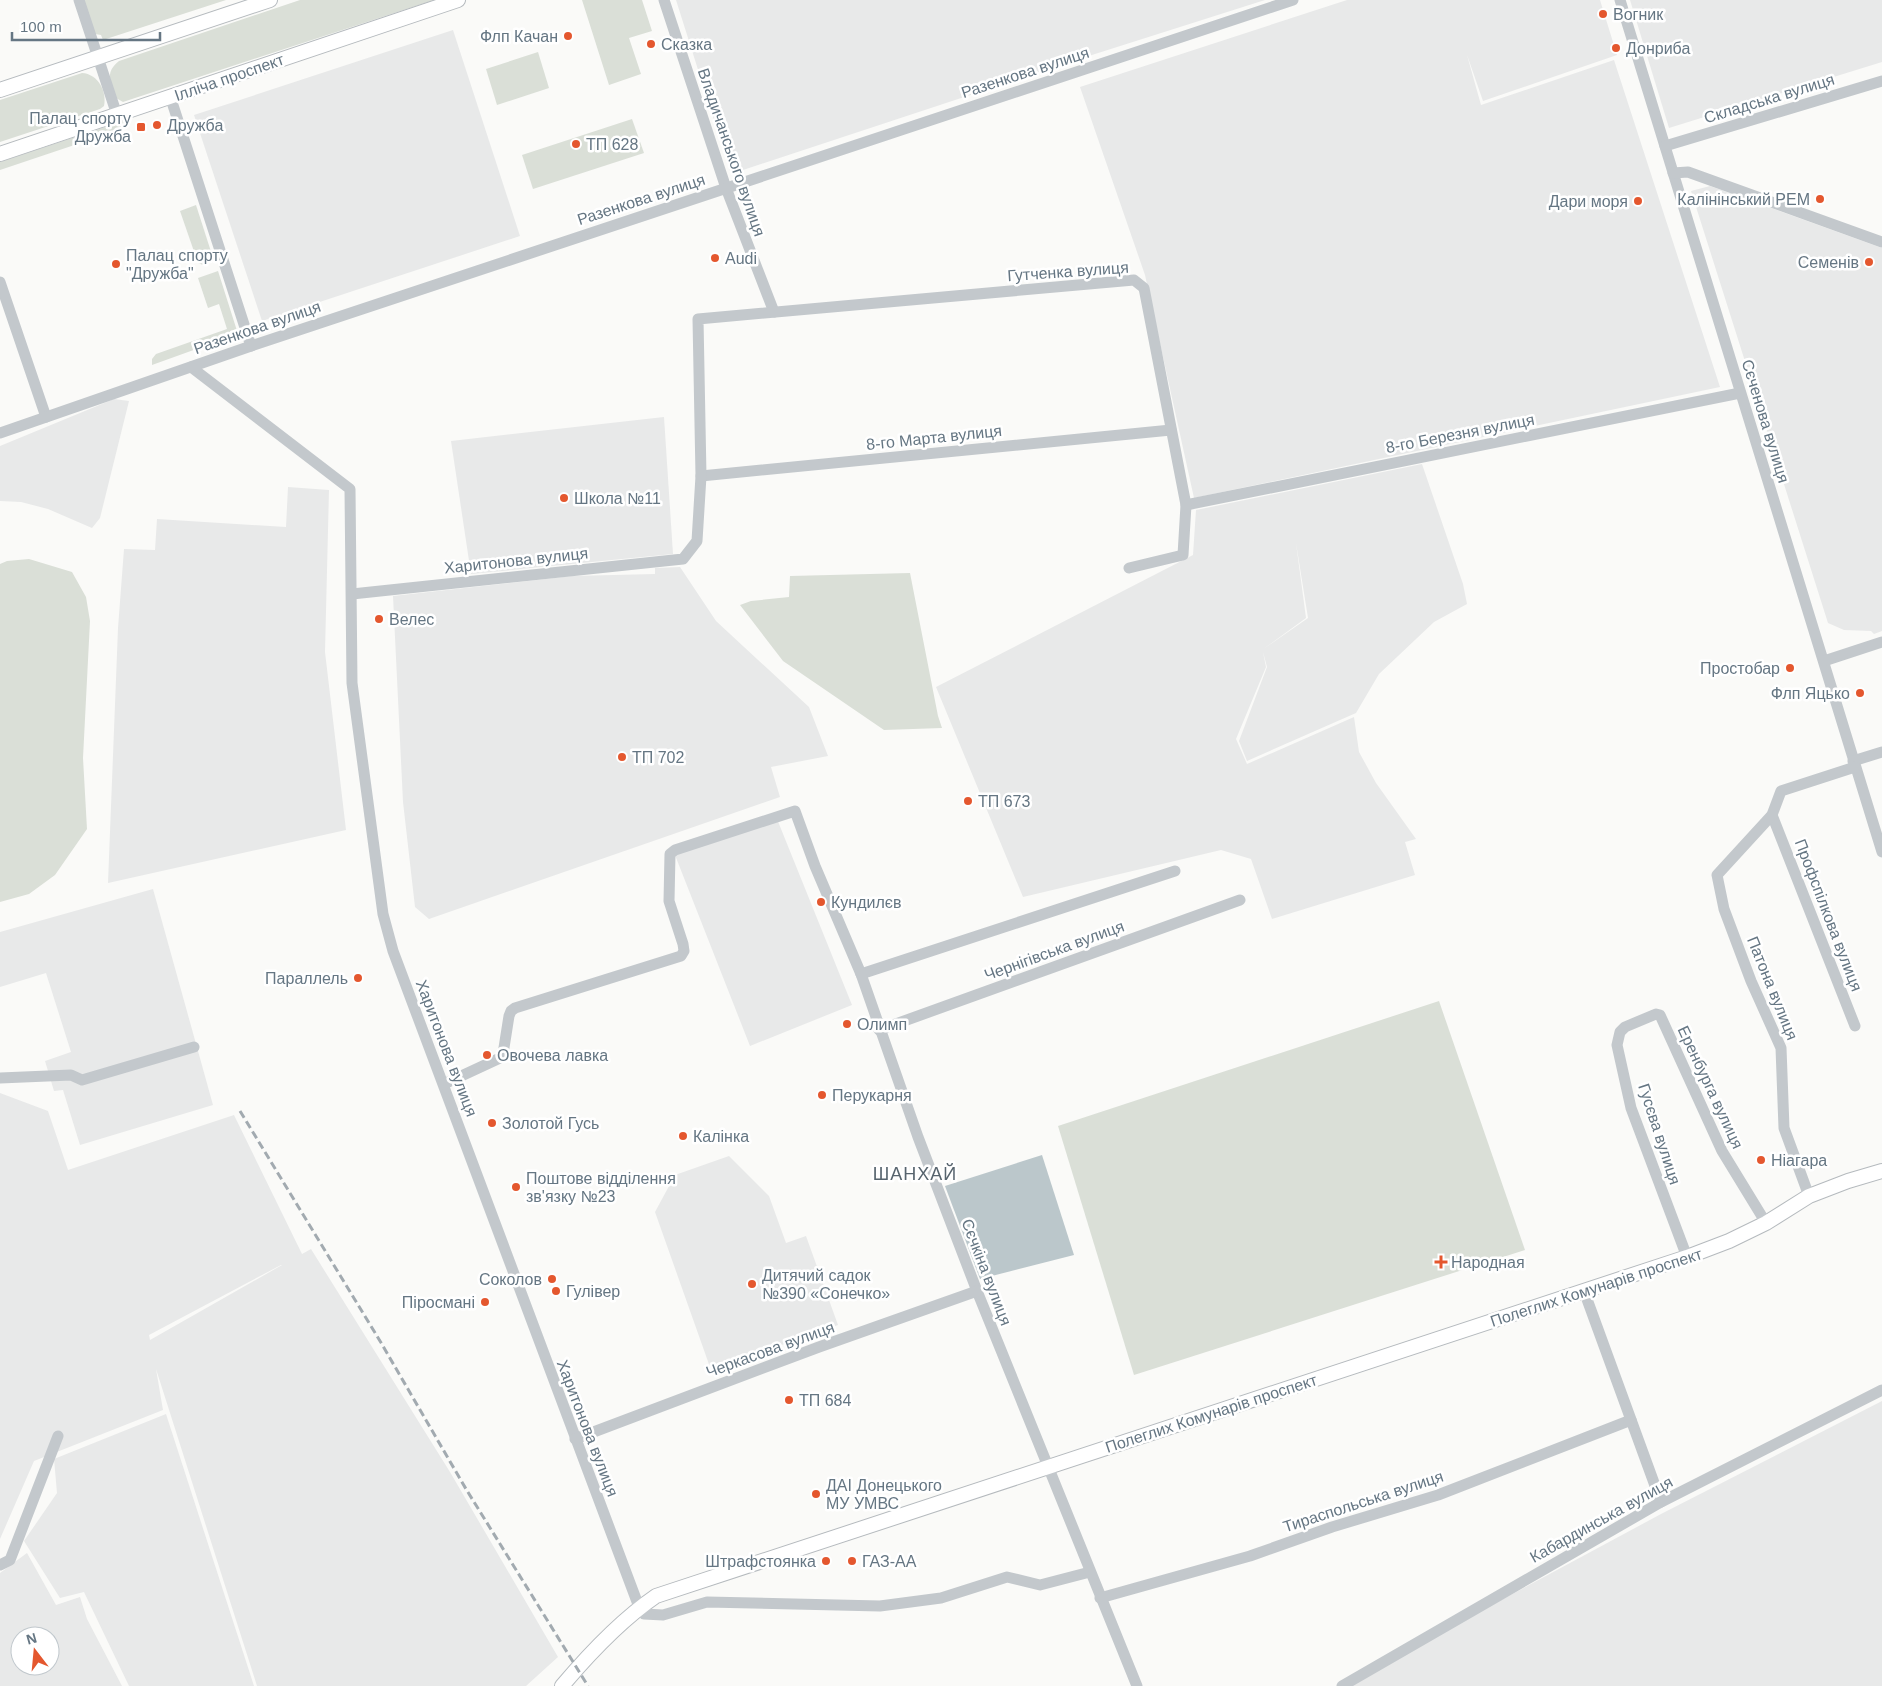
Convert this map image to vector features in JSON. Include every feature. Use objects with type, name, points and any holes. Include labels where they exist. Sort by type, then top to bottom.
[{"type":"main road","points":[[0,90],[270,0]]},
{"type":"main road","name":"Ілліча проспект","points":[[0,154],[458,0]]},
{"type":"main road","name":"Полеглих Комунарів проспект","points":[[562,1686],[578,1667],[639,1607],[656,1596],[1687,1257],[1729,1241],[1766,1223],[1809,1196],[1848,1181],[1882,1171]]},
{"type":"street","points":[[79,0],[116,115]]},
{"type":"street","name":"Владичанського вулиця","points":[[664,0],[726,188],[774,312]]},
{"type":"street","name":"Разенкова вулиця","points":[[0,433],[251,346],[1293,0]]},
{"type":"street","name":"Сєченова вулиця","points":[[1620,0],[1882,852]]},
{"type":"street","name":"Складська вулиця","points":[[1664,146],[1882,81]]},
{"type":"street","points":[[170,96],[251,346]]},
{"type":"street","points":[[1673,173],[1688,172],[1882,242]]},
{"type":"street","name":"Гутченка вулиця","points":[[701,476],[698,319],[1134,280],[1144,288],[1186,505],[1183,555],[1129,568]]},
{"type":"street","points":[[0,282],[46,417]]},
{"type":"street","name":"Харитонова вулиця","points":[[191,367],[350,489],[352,683],[383,914],[393,951],[639,1607]]},
{"type":"street","name":"8-го Березня вулиця","points":[[1186,505],[1740,393]]},
{"type":"street","name":"8-го Марта вулиця","points":[[701,476],[1171,430]]},
{"type":"street","name":"Харитонова вулиця","points":[[352,594],[684,559],[697,541],[701,476]]},
{"type":"street","points":[[1824,661],[1882,642]]},
{"type":"street","points":[[1772,815],[1782,791],[1882,752]]},
{"type":"street","name":"Сєчкіна вулиця","points":[[444,1084],[500,1058],[503,1054],[511,1010],[681,956],[684,950],[683,944],[669,901],[670,854],[675,850],[795,812],[815,866],[860,974],[879,1030],[977,1291],[1136,1686]]},
{"type":"street","name":"Патона вулиця","points":[[1772,815],[1717,875],[1724,909],[1751,982],[1781,1048],[1784,1128],[1809,1196]]},
{"type":"street","name":"Профспілкова вулиця","points":[[1772,815],[1855,1026]]},
{"type":"street","points":[[860,974],[1175,871]]},
{"type":"street","name":"Чернігівська вулиця","points":[[879,1030],[1240,900]]},
{"type":"street","name":"Гусєва вулиця","points":[[1660,1015],[1656,1014],[1625,1028],[1620,1032],[1618,1045],[1631,1108],[1687,1257]]},
{"type":"street","name":"Еренбурга вулиця","points":[[1660,1015],[1722,1151],[1766,1223]]},
{"type":"street","points":[[0,1078],[71,1075],[82,1080],[194,1047]]},
{"type":"street","name":"Черкасова вулиця","points":[[575,1439],[819,1347],[977,1291]]},
{"type":"street","points":[[1584,1291],[1661,1502]]},
{"type":"street","name":"Кабардинська вулиця","points":[[1342,1686],[1661,1502],[1882,1390]]},
{"type":"street","name":"Тираспольська вулиця","points":[[1100,1598],[1250,1556],[1323,1530],[1438,1495],[1631,1420]]},
{"type":"street","points":[[0,1565],[10,1560],[58,1436]]},
{"type":"street","points":[[639,1607],[644,1614],[663,1615],[707,1602],[880,1606],[941,1598],[1007,1577],[1040,1585],[1090,1572]]},
{"type":"shaded area","points":[[83,0],[226,0],[103,40],[101,35],[95,34]]},
{"type":"shaded area","points":[[300,0],[434,0],[123,102],[116,98],[110,74],[114,65],[119,61]]},
{"type":"shaded area","points":[[582,0],[642,0],[652,31],[629,38],[641,74],[609,85]]},
{"type":"shaded area","points":[[676,0],[1265,0],[731,174]]},
{"type":"shaded area","points":[[1347,0],[1600,0],[1617,55],[1483,101],[1467,55],[1481,105],[1614,60],[1720,387],[1194,498],[1145,275],[1080,87]]},
{"type":"shaded area","points":[[1630,0],[1882,0],[1882,62],[1669,128]]},
{"type":"shaded area","points":[[453,30],[520,236],[262,321],[194,115]]},
{"type":"shaded area","points":[[538,52],[549,88],[497,105],[486,69]]},
{"type":"shaded area","points":[[82,73],[93,76],[100,84],[105,100],[104,106],[100,109],[0,142],[0,100]]},
{"type":"shaded area","points":[[632,119],[644,153],[533,189],[522,155]]},
{"type":"shaded area","points":[[126,120],[128,127],[0,170],[0,162]]},
{"type":"shaded area","points":[[1710,186],[1882,248],[1882,631],[1874,634],[1871,631],[1844,630],[1828,623],[1691,191]]},
{"type":"shaded area","points":[[196,205],[214,261],[203,265],[198,263],[180,211]]},
{"type":"shaded area","points":[[218,271],[238,334],[152,365],[152,359],[156,354],[227,329],[219,304],[208,308],[198,278]]},
{"type":"shaded area","points":[[114,399],[129,401],[100,518],[92,528],[48,509],[21,502],[0,501],[0,446]]},
{"type":"shaded area","name":"Школа №11","points":[[664,417],[673,554],[471,574],[451,441]]},
{"type":"shaded area","points":[[1422,464],[1463,584],[1467,604],[1434,622],[1379,674],[1356,713],[1247,761],[1239,741],[1267,667],[1263,652],[1266,667],[1236,739],[1247,764],[1354,717],[1359,752],[1376,783],[1416,839],[1405,842],[1415,875],[1272,919],[1251,859],[1221,850],[1023,897],[936,687],[1193,555],[1196,510]],"holes":[[[1296,543],[1308,618],[1262,650],[1306,618]]]},
{"type":"shaded area","points":[[288,487],[329,490],[325,652],[346,830],[108,883],[118,628],[124,549],[155,550],[157,519],[286,527]]},
{"type":"shaded area","points":[[29,559],[72,572],[86,597],[90,621],[83,758],[87,829],[55,875],[29,894],[0,902],[0,564],[7,561]]},
{"type":"shaded area","points":[[680,567],[716,621],[809,707],[828,756],[771,767],[780,797],[429,919],[415,907],[403,802],[393,596],[572,576],[655,574],[655,568]]},
{"type":"shaded area","points":[[910,573],[942,728],[884,730],[783,661],[740,605],[751,601],[789,597],[790,576]]},
{"type":"shaded area","points":[[775,814],[852,1005],[750,1046],[673,850]]},
{"type":"shaded area","points":[[153,889],[213,1105],[80,1145],[63,1090],[54,1091],[45,1061],[71,1052],[46,973],[0,987],[0,932]]},
{"type":"shaded area","points":[[1439,1001],[1525,1250],[1134,1375],[1058,1126]]},
{"type":"shaded area","points":[[0,1093],[48,1111],[68,1170],[234,1115],[302,1254],[311,1249],[450,1472],[558,1657],[526,1686],[257,1686],[156,1369],[163,1410],[34,1461],[0,1539]],"holes":[[[282,1265],[150,1340],[149,1335]]]},
{"type":"shaded area","points":[[1042,1155],[1074,1255],[980,1279],[945,1186]]},
{"type":"shaded area","name":"Дитячий садок №390 «Сонечко»","points":[[729,1156],[769,1196],[786,1243],[806,1236],[838,1325],[711,1370],[655,1212],[675,1175]]},
{"type":"shaded area","points":[[1882,1401],[1882,1686],[1351,1686],[1349,1682],[1661,1514]]},
{"type":"shaded area","points":[[166,1414],[254,1686],[129,1686],[84,1592],[60,1598],[24,1541],[57,1493],[54,1459]]},
{"type":"shaded area","points":[[27,1553],[56,1605],[80,1597],[87,1619],[122,1686],[0,1686],[0,1573]]},
{"type":"railway","points":[[240,1111],[380,1341],[466,1489],[588,1686]]},
{"type":"place","name":"Вогник","points":[[1603,14]]},
{"type":"place","name":"Флп Качан","points":[[568,36]]},
{"type":"place","name":"Сказка","points":[[651,44]]},
{"type":"place","name":"Донриба","points":[[1616,48]]},
{"type":"place","name":"Дружба","points":[[157,125]]},
{"type":"place","name":"Палац спорту Дружба","points":[[141,127]]},
{"type":"place","name":"ТП 628","points":[[576,144]]},
{"type":"place","name":"Калінінський РЕМ","points":[[1820,199]]},
{"type":"place","name":"Дари моря","points":[[1638,201]]},
{"type":"place","name":"Audi","points":[[715,258]]},
{"type":"place","name":"Семенів","points":[[1869,262]]},
{"type":"place","name":"Палац спорту \"Дружба\"","points":[[116,264]]},
{"type":"place","name":"Школа №11","points":[[564,498]]},
{"type":"place","name":"Велес","points":[[379,619]]},
{"type":"place","name":"Простобар","points":[[1790,668]]},
{"type":"place","name":"Флп Яцько","points":[[1860,693]]},
{"type":"place","name":"ТП 702","points":[[622,757]]},
{"type":"place","name":"ТП 673","points":[[968,801]]},
{"type":"place","name":"Кундилєв","points":[[821,902]]},
{"type":"place","name":"Параллель","points":[[358,978]]},
{"type":"place","name":"Олимп","points":[[847,1024]]},
{"type":"place","name":"Овочева лавка","points":[[487,1055]]},
{"type":"place","name":"Перукарня","points":[[822,1095]]},
{"type":"place","name":"Золотой Гусь","points":[[492,1123]]},
{"type":"place","name":"Калінка","points":[[683,1136]]},
{"type":"place","name":"Ніагара","points":[[1761,1160]]},
{"type":"place","name":"Поштове відділення зв'язку №23","points":[[516,1187]]},
{"type":"place","name":"Народная","points":[[1441,1262]]},
{"type":"place","name":"Соколов","points":[[552,1279]]},
{"type":"place","name":"Дитячий садок №390 «Сонечко»","points":[[752,1284]]},
{"type":"place","name":"Гулівер","points":[[556,1291]]},
{"type":"place","name":"Піросмані","points":[[485,1302]]},
{"type":"place","name":"ТП 684","points":[[789,1400]]},
{"type":"place","name":"ДАІ Донецького МУ УМВС","points":[[816,1494]]},
{"type":"place","name":"Штрафстоянка","points":[[826,1561]]},
{"type":"place","name":"ГАЗ-АА","points":[[852,1561]]},
{"type":"district","name":"ШАНХАЙ","points":[[915,1174]]}]
